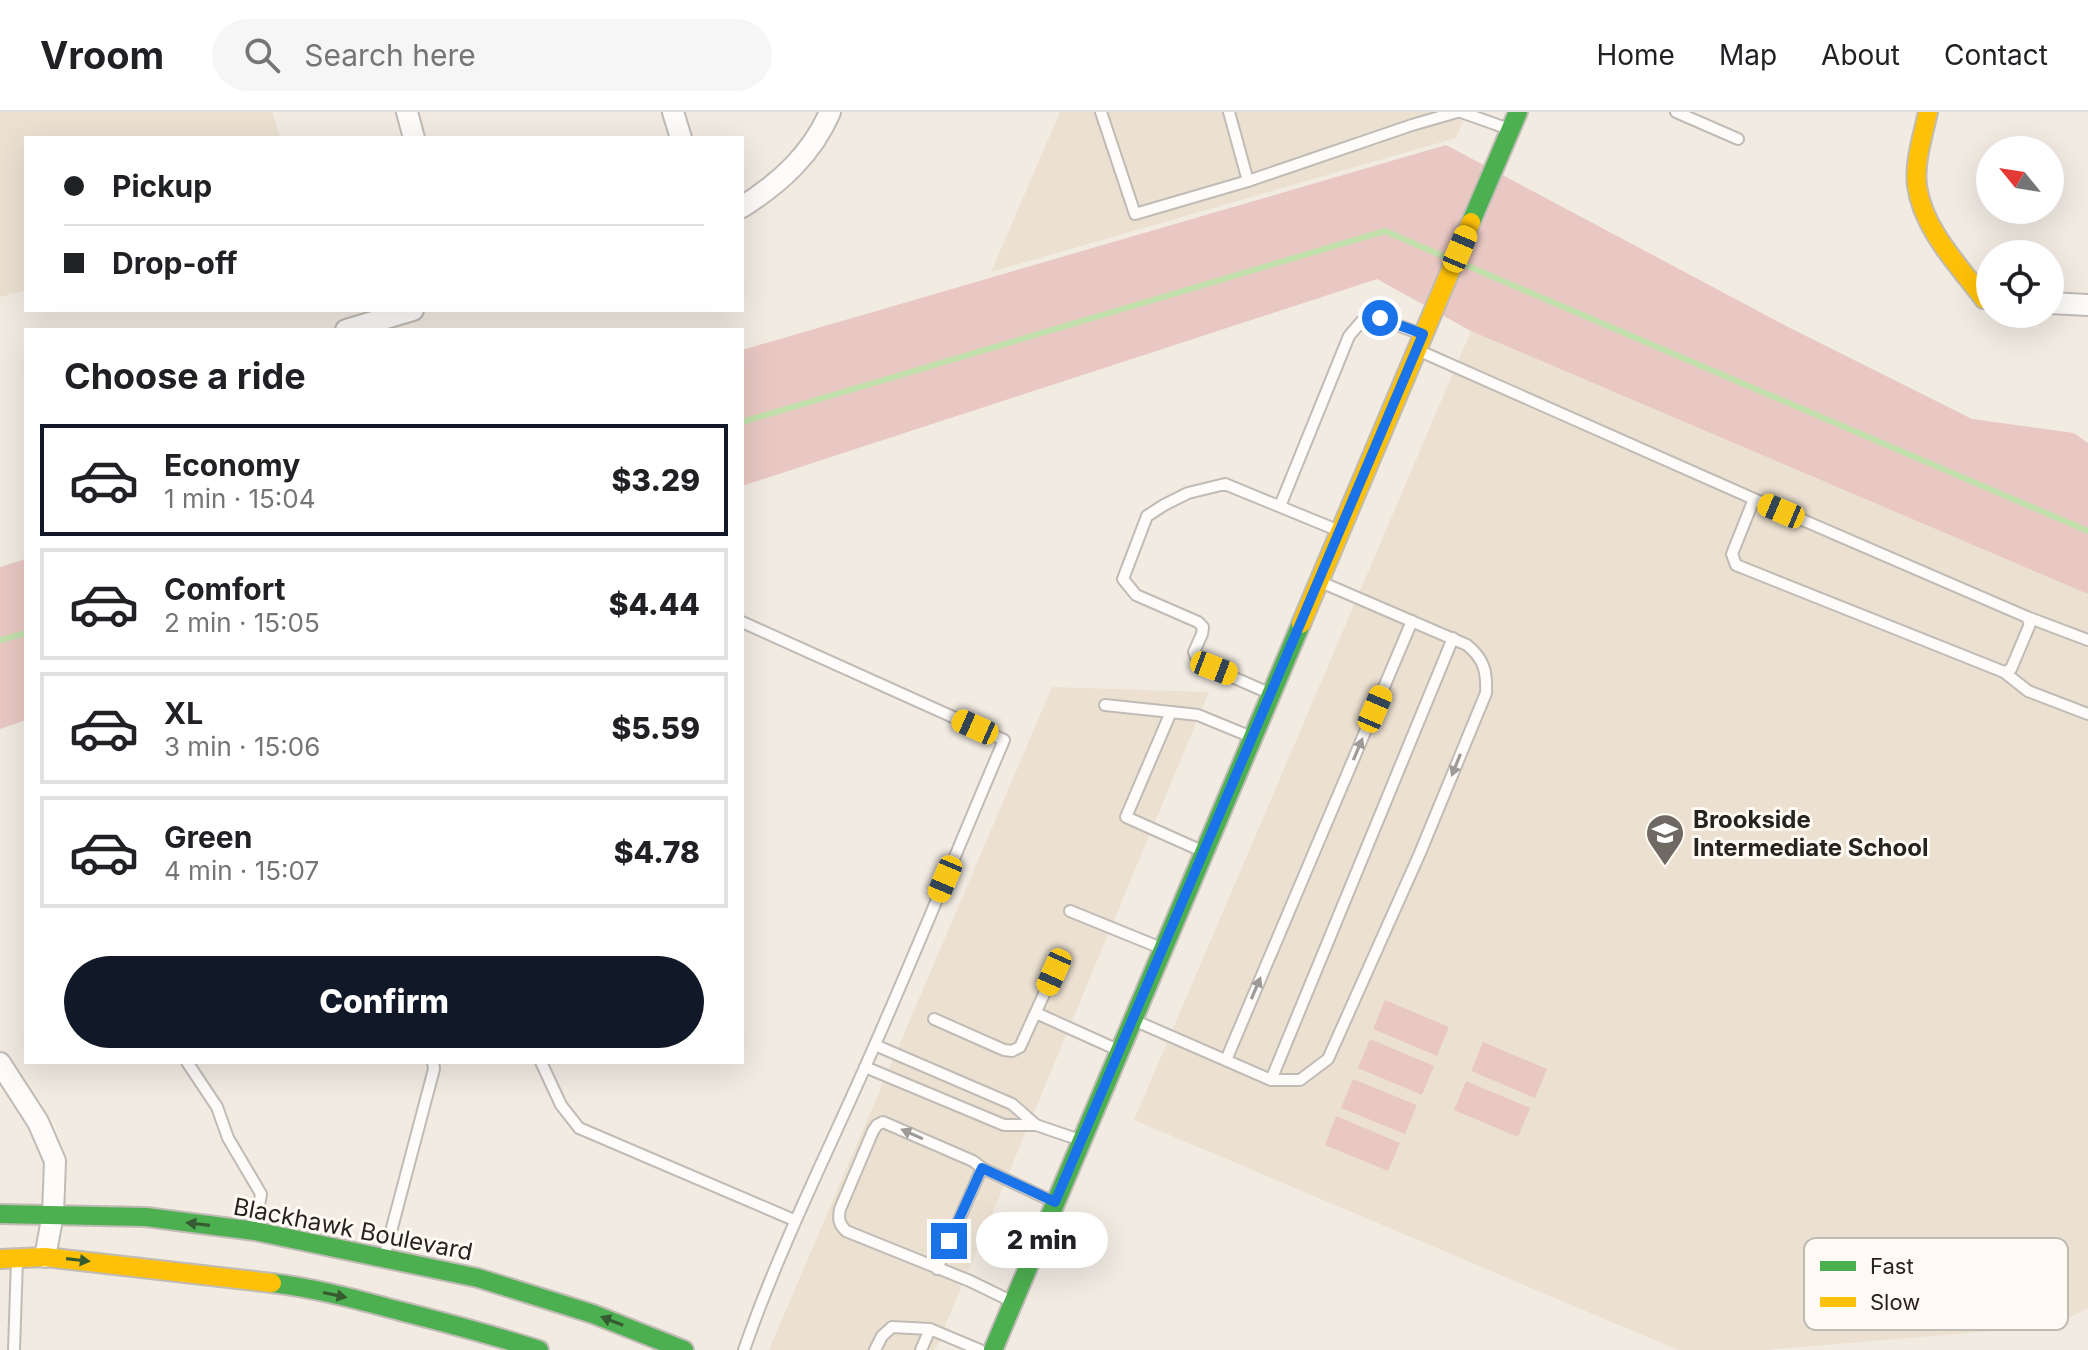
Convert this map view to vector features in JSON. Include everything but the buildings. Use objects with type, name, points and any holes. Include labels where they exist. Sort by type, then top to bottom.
[{"type":"main road","points":[[1928,112],[1918,157],[1917,187],[1923,209],[1976,288]]},
{"type":"main road","points":[[993,1350],[1514,121]]},
{"type":"main road","name":"Blackhawk Boulevard","points":[[0,1214],[146,1217],[255,1231],[380,1281],[490,1334],[536,1350]]},
{"type":"main road","name":"Blackhawk Boulevard","points":[[8,1258],[45,1257],[296,1286],[478,1278],[593,1314],[684,1350]]},
{"type":"street","points":[[407,112],[413,136]]},
{"type":"street","points":[[673,112],[680,136]]},
{"type":"street","points":[[744,206],[788,173],[806,154],[830,112]]},
{"type":"street","points":[[2064,304],[2088,305]]},
{"type":"street","points":[[353,328],[406,312]]},
{"type":"street","points":[[0,1063],[38,1122],[55,1161],[53,1214],[45,1257]]},
{"type":"lane","points":[[1101,112],[1135,214],[1248,181],[1459,112],[1514,121]]},
{"type":"lane","points":[[1229,112],[1248,181]]},
{"type":"lane","points":[[1676,112],[1738,139]]},
{"type":"lane","points":[[1280,506],[1349,336],[1361,322],[1376,317],[1420,342],[1754,499],[2027,617],[2088,640]]},
{"type":"lane","points":[[1271,693],[1198,662],[1194,652],[1203,627],[1136,595],[1123,579],[1147,516],[1188,493],[1225,484],[1340,531]]},
{"type":"lane","points":[[1754,499],[1732,554],[1736,565],[2004,672],[2028,691],[2088,714]]},
{"type":"lane","points":[[1133,1020],[1271,1080],[1300,1080],[1328,1059],[1420,853],[1486,693],[1487,675],[1479,655],[1467,645],[1319,581]]},
{"type":"lane","points":[[2004,672],[2011,669],[2030,624],[2027,617]]},
{"type":"lane","points":[[1226,1060],[1412,621]]},
{"type":"lane","points":[[744,623],[1004,740],[875,1045],[794,1220],[744,1350]]},
{"type":"lane","points":[[1271,1080],[1453,638]]},
{"type":"lane","points":[[1105,705],[1198,715],[1252,738]]},
{"type":"lane","points":[[1171,712],[1126,817],[1204,852]]},
{"type":"lane","points":[[1070,911],[1163,949]]},
{"type":"lane","points":[[934,1019],[1012,1051],[1020,1047],[1054,972]]},
{"type":"lane","points":[[1036,1013],[1120,1050]]},
{"type":"lane","points":[[875,1045],[1012,1104],[1036,1125]]},
{"type":"lane","points":[[903,1082],[912,1061]]},
{"type":"lane","points":[[188,1064],[217,1107],[228,1138],[261,1194],[255,1231]]},
{"type":"lane","points":[[380,1281],[433,1064]]},
{"type":"lane","points":[[542,1064],[561,1105],[579,1128],[794,1220]]},
{"type":"lane","points":[[865,1067],[1004,1125],[1036,1125],[1081,1141]]},
{"type":"lane","points":[[1013,1302],[970,1281],[846,1231],[838,1219],[840,1209],[873,1131],[883,1122],[973,1161],[1055,1202]]},
{"type":"lane","points":[[937,1269],[982,1168]]},
{"type":"lane","points":[[8,1258],[14,1350]]},
{"type":"lane","points":[[875,1350],[882,1336],[892,1327],[930,1329],[980,1350]]},
{"type":"lane","points":[[921,1350],[930,1329]]},
{"type":"shaded area","points":[[0,112],[272,112],[279,136],[24,136],[24,291],[0,297]]},
{"type":"shaded area","points":[[1060,112],[1467,112],[1456,138],[991,272]]},
{"type":"shaded area","points":[[1446,145],[1790,328],[1972,419],[2074,433],[2088,443],[2088,594],[1471,331],[1377,279],[744,485],[744,349]]},
{"type":"shaded area","name":"Brookside Intermediate School","points":[[1471,331],[2088,594],[2088,1308],[2068,1318],[2068,1238],[1804,1238],[1804,1330],[2005,1330],[1766,1350],[1678,1350],[1134,1120]]},
{"type":"shaded area","points":[[24,560],[24,721],[0,729],[0,567]]},
{"type":"shaded area","points":[[1052,687],[1209,692],[935,1350],[769,1350]]},
{"type":"shaded area","points":[[1385,1000],[1449,1027],[1437,1056],[1373,1029]]},
{"type":"shaded area","points":[[1370,1039],[1434,1066],[1422,1095],[1358,1068]]},
{"type":"shaded area","points":[[1483,1042],[1547,1069],[1535,1098],[1471,1071]]},
{"type":"shaded area","points":[[1353,1079],[1417,1105],[1405,1134],[1341,1108]]},
{"type":"shaded area","points":[[1466,1081],[1530,1108],[1518,1137],[1454,1110]]},
{"type":"shaded area","points":[[1336,1116],[1400,1143],[1388,1171],[1325,1145]]},
{"type":"waterway","points":[[744,421],[1385,231],[1445,257]]},
{"type":"waterway","points":[[1463,264],[2088,531]]},
{"type":"waterway","points":[[0,640],[24,634]]},
{"type":"traffic: fast","points":[[1471,222],[1518,112]]},
{"type":"traffic: fast","points":[[993,1350],[1301,624]]},
{"type":"traffic: fast","points":[[0,1214],[146,1217],[255,1231],[478,1278],[593,1314],[684,1350]]},
{"type":"traffic: fast","points":[[272,1283],[352,1299],[539,1350]]},
{"type":"traffic: slow","points":[[1928,112],[1917,168],[1921,202],[1934,232],[1976,289]]},
{"type":"traffic: slow","points":[[1301,624],[1471,222]]},
{"type":"traffic: slow","points":[[0,1259],[45,1257],[272,1283]]},
{"type":"place","name":"Brookside Intermediate School","points":[[1665,867]]},
{"type":"route","points":[[949,1241],[982,1168],[1055,1202],[1423,334],[1380,318]]}]
